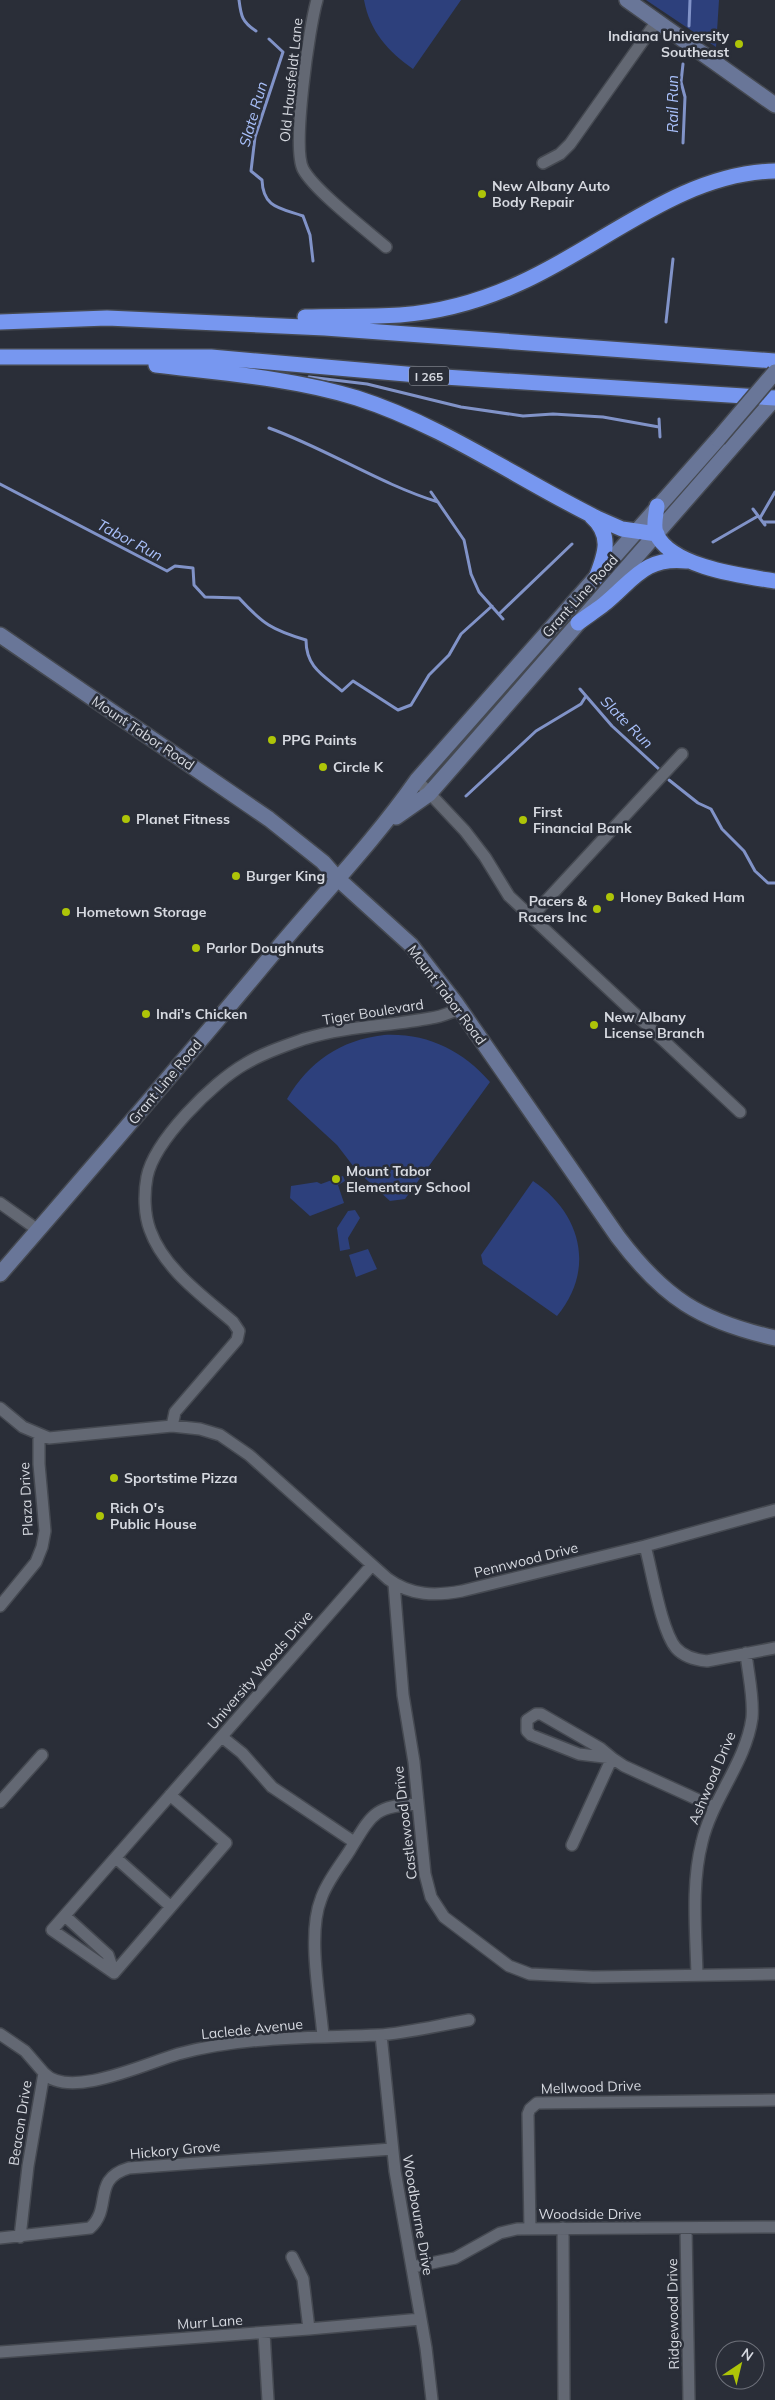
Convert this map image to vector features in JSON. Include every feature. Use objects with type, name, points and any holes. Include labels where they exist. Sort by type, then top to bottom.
[{"type":"highway","points":[[179,321],[386,316],[462,304],[491,294],[546,270],[648,212],[696,189],[729,178],[775,171]]},
{"type":"highway","points":[[0,322],[107,318],[350,329],[775,361]]},
{"type":"highway","points":[[82,356],[314,387],[358,398],[407,418],[622,529],[657,534]]},
{"type":"highway","name":"I 265","points":[[5,357],[211,357],[429,376],[775,398]]},
{"type":"highway","points":[[657,506],[655,525],[657,534],[675,554],[687,561]]},
{"type":"highway","points":[[582,510],[601,526],[606,540],[605,554],[596,578]]},
{"type":"highway","points":[[578,623],[604,604],[648,566],[671,559],[687,561],[729,574],[775,581]]},
{"type":"main road","points":[[627,0],[775,104]]},
{"type":"main road","name":"Grant Line Road","points":[[0,1274],[337,878],[388,822],[417,780],[637,532],[657,506],[775,372]]},
{"type":"main road","name":"Grant Line Road","points":[[388,822],[429,794],[775,398]]},
{"type":"main road","name":"Mount Tabor Road","points":[[0,635],[269,819],[323,862],[337,878],[411,946],[460,1009],[618,1237],[648,1273],[670,1294],[702,1315],[736,1329],[775,1338]]},
{"type":"street","name":"Old Hausfeldt Lane","points":[[316,0],[299,132],[300,162],[317,186],[386,247]]},
{"type":"street","points":[[543,163],[560,154],[570,144],[657,21]]},
{"type":"street","points":[[531,917],[682,754]]},
{"type":"street","points":[[417,780],[464,831],[485,858],[509,896],[740,1112]]},
{"type":"street","name":"Tiger Boulevard","points":[[172,1426],[175,1412],[237,1340],[239,1330],[233,1322],[170,1263],[154,1238],[147,1219],[146,1199],[147,1178],[156,1155],[197,1102],[233,1072],[262,1055],[327,1033],[434,1018],[460,1009]]},
{"type":"street","points":[[0,1203],[38,1230]]},
{"type":"street","points":[[0,1408],[23,1427],[39,1436],[68,1437],[172,1426]]},
{"type":"street","name":"Pennwood Drive","points":[[172,1426],[200,1429],[220,1435],[249,1455],[394,1584],[419,1593],[452,1593],[645,1546],[775,1510]]},
{"type":"street","name":"Plaza Drive","points":[[0,1606],[36,1562],[42,1547],[45,1530],[39,1464],[39,1436]]},
{"type":"street","points":[[645,1546],[665,1624],[676,1649],[682,1654],[698,1660],[716,1659],[775,1648]]},
{"type":"street","name":"University Woods Drive","points":[[114,1973],[52,1930],[372,1565]]},
{"type":"street","name":"Castlewood Drive","points":[[394,1584],[403,1695],[414,1762],[425,1874],[431,1898],[436,1908],[452,1925],[509,1966],[530,1974],[554,1977],[775,1974]]},
{"type":"street","name":"Ashwood Drive","points":[[696,1975],[698,1868],[702,1840],[714,1807],[745,1743],[752,1716],[752,1699],[746,1653]]},
{"type":"street","points":[[612,1758],[579,1754],[531,1735],[527,1731],[527,1720],[530,1716],[541,1714],[600,1748],[624,1766],[714,1807]]},
{"type":"street","points":[[222,1737],[242,1753],[272,1787],[354,1842]]},
{"type":"street","points":[[0,1802],[42,1755]]},
{"type":"street","points":[[572,1845],[612,1758]]},
{"type":"street","points":[[114,1973],[226,1842],[170,1795]]},
{"type":"street","points":[[323,2036],[315,1935],[316,1916],[324,1890],[375,1813],[395,1805],[417,1804]]},
{"type":"street","points":[[116,1858],[170,1906]]},
{"type":"street","points":[[65,1916],[108,1955],[114,1973]]},
{"type":"street","name":"Laclede Avenue","points":[[44,2073],[56,2081],[87,2082],[201,2049],[244,2042],[323,2036],[381,2035],[469,2020]]},
{"type":"street","name":"Beacon Drive","points":[[0,2034],[25,2051],[44,2073],[28,2166],[20,2237]]},
{"type":"street","name":"Woodbourne Drive","points":[[381,2035],[392,2149],[413,2267],[432,2400]]},
{"type":"street","name":"Mellwood Drive","points":[[530,2229],[528,2114],[533,2105],[540,2102],[775,2100]]},
{"type":"street","name":"Hickory Grove","points":[[0,2238],[90,2228],[99,2218],[106,2183],[119,2171],[129,2168],[392,2149]]},
{"type":"street","name":"Woodside Drive","points":[[413,2267],[455,2258],[505,2231],[563,2228],[775,2227]]},
{"type":"street","points":[[563,2228],[564,2400]]},
{"type":"street","name":"Ridgewood Drive","points":[[686,2228],[689,2400]]},
{"type":"street","points":[[292,2257],[303,2279],[309,2329]]},
{"type":"street","name":"Murr Lane","points":[[0,2352],[264,2333],[421,2319]]},
{"type":"street","points":[[264,2333],[268,2400]]},
{"type":"shaded area","points":[[364,0],[461,0],[413,69],[381,40],[371,22]]},
{"type":"shaded area","points":[[646,0],[719,0],[716,47]]},
{"type":"shaded area","points":[[384,1035],[415,1037],[443,1046],[468,1061],[490,1082],[405,1199],[390,1201],[357,1171],[337,1145],[287,1099],[305,1074],[327,1055],[353,1042]]},
{"type":"shaded area","points":[[343,1176],[345,1181],[338,1185],[344,1203],[310,1216],[290,1198],[291,1186],[317,1182],[321,1184]]},
{"type":"shaded area","points":[[533,1181],[549,1194],[562,1209],[572,1225],[578,1243],[579,1261],[576,1280],[569,1298],[557,1316],[483,1264],[481,1255]]},
{"type":"shaded area","points":[[355,1210],[360,1218],[348,1238],[350,1249],[340,1251],[337,1228],[348,1211]]},
{"type":"shaded area","points":[[368,1249],[377,1269],[356,1277],[349,1255]]},
{"type":"waterway","name":"Slate Run","points":[[239,0],[243,18],[256,31]]},
{"type":"waterway","name":"Rail Run","points":[[689,26],[690,0]]},
{"type":"waterway","name":"Slate Run","points":[[269,39],[283,52],[255,137],[251,171],[262,180],[263,189],[269,202],[274,206],[303,216],[310,235],[313,261]]},
{"type":"waterway","name":"Rail Run","points":[[683,64],[681,82],[685,97],[683,143]]},
{"type":"waterway","name":"Rail Run","points":[[666,322],[673,259]]},
{"type":"waterway","points":[[309,377],[367,384],[461,407],[523,416],[553,414],[603,417],[659,427]]},
{"type":"waterway","name":"Rail Run","points":[[659,419],[660,437]]},
{"type":"waterway","points":[[269,428],[291,436],[395,486],[438,502]]},
{"type":"waterway","name":"Tabor Run","points":[[0,484],[167,571],[175,566],[193,568],[194,585],[205,597],[239,598],[269,625],[306,640],[312,664],[342,691],[353,681],[398,710],[411,705],[429,675],[449,655],[461,634],[492,606]]},
{"type":"waterway","name":"Slate Run","points":[[431,492],[464,540],[471,574],[479,592],[503,619]]},
{"type":"waterway","points":[[760,518],[775,492]]},
{"type":"waterway","name":"Rail Run","points":[[753,509],[765,525]]},
{"type":"waterway","points":[[713,542],[758,516]]},
{"type":"waterway","points":[[763,522],[775,522]]},
{"type":"waterway","points":[[499,614],[572,544]]},
{"type":"waterway","name":"Slate Run","points":[[580,689],[612,726],[660,770]]},
{"type":"waterway","points":[[466,796],[536,731],[581,704],[586,696]]},
{"type":"waterway","name":"Slate Run","points":[[669,780],[698,803],[711,809],[722,829],[744,851],[755,871],[768,883],[775,883]]},
{"type":"place","name":"Indiana University Southeast","points":[[739,44]]},
{"type":"place","name":"New Albany Auto Body Repair","points":[[482,194]]},
{"type":"place","name":"PPG Paints","points":[[272,740]]},
{"type":"place","name":"Circle K","points":[[323,767]]},
{"type":"place","name":"Planet Fitness","points":[[126,819]]},
{"type":"place","name":"First Financial Bank","points":[[523,820]]},
{"type":"place","name":"Burger King","points":[[236,876]]},
{"type":"place","name":"Honey Baked Ham","points":[[610,897]]},
{"type":"place","name":"Pacers & Racers Inc","points":[[597,909]]},
{"type":"place","name":"Hometown Storage","points":[[66,912]]},
{"type":"place","name":"Parlor Doughnuts","points":[[196,948]]},
{"type":"place","name":"Indi's Chicken","points":[[146,1014]]},
{"type":"place","name":"New Albany License Branch","points":[[594,1025]]},
{"type":"place","name":"Mount Tabor Elementary School","points":[[336,1179]]},
{"type":"place","name":"Sportstime Pizza","points":[[114,1478]]},
{"type":"place","name":"Rich O's Public House","points":[[100,1516]]}]
